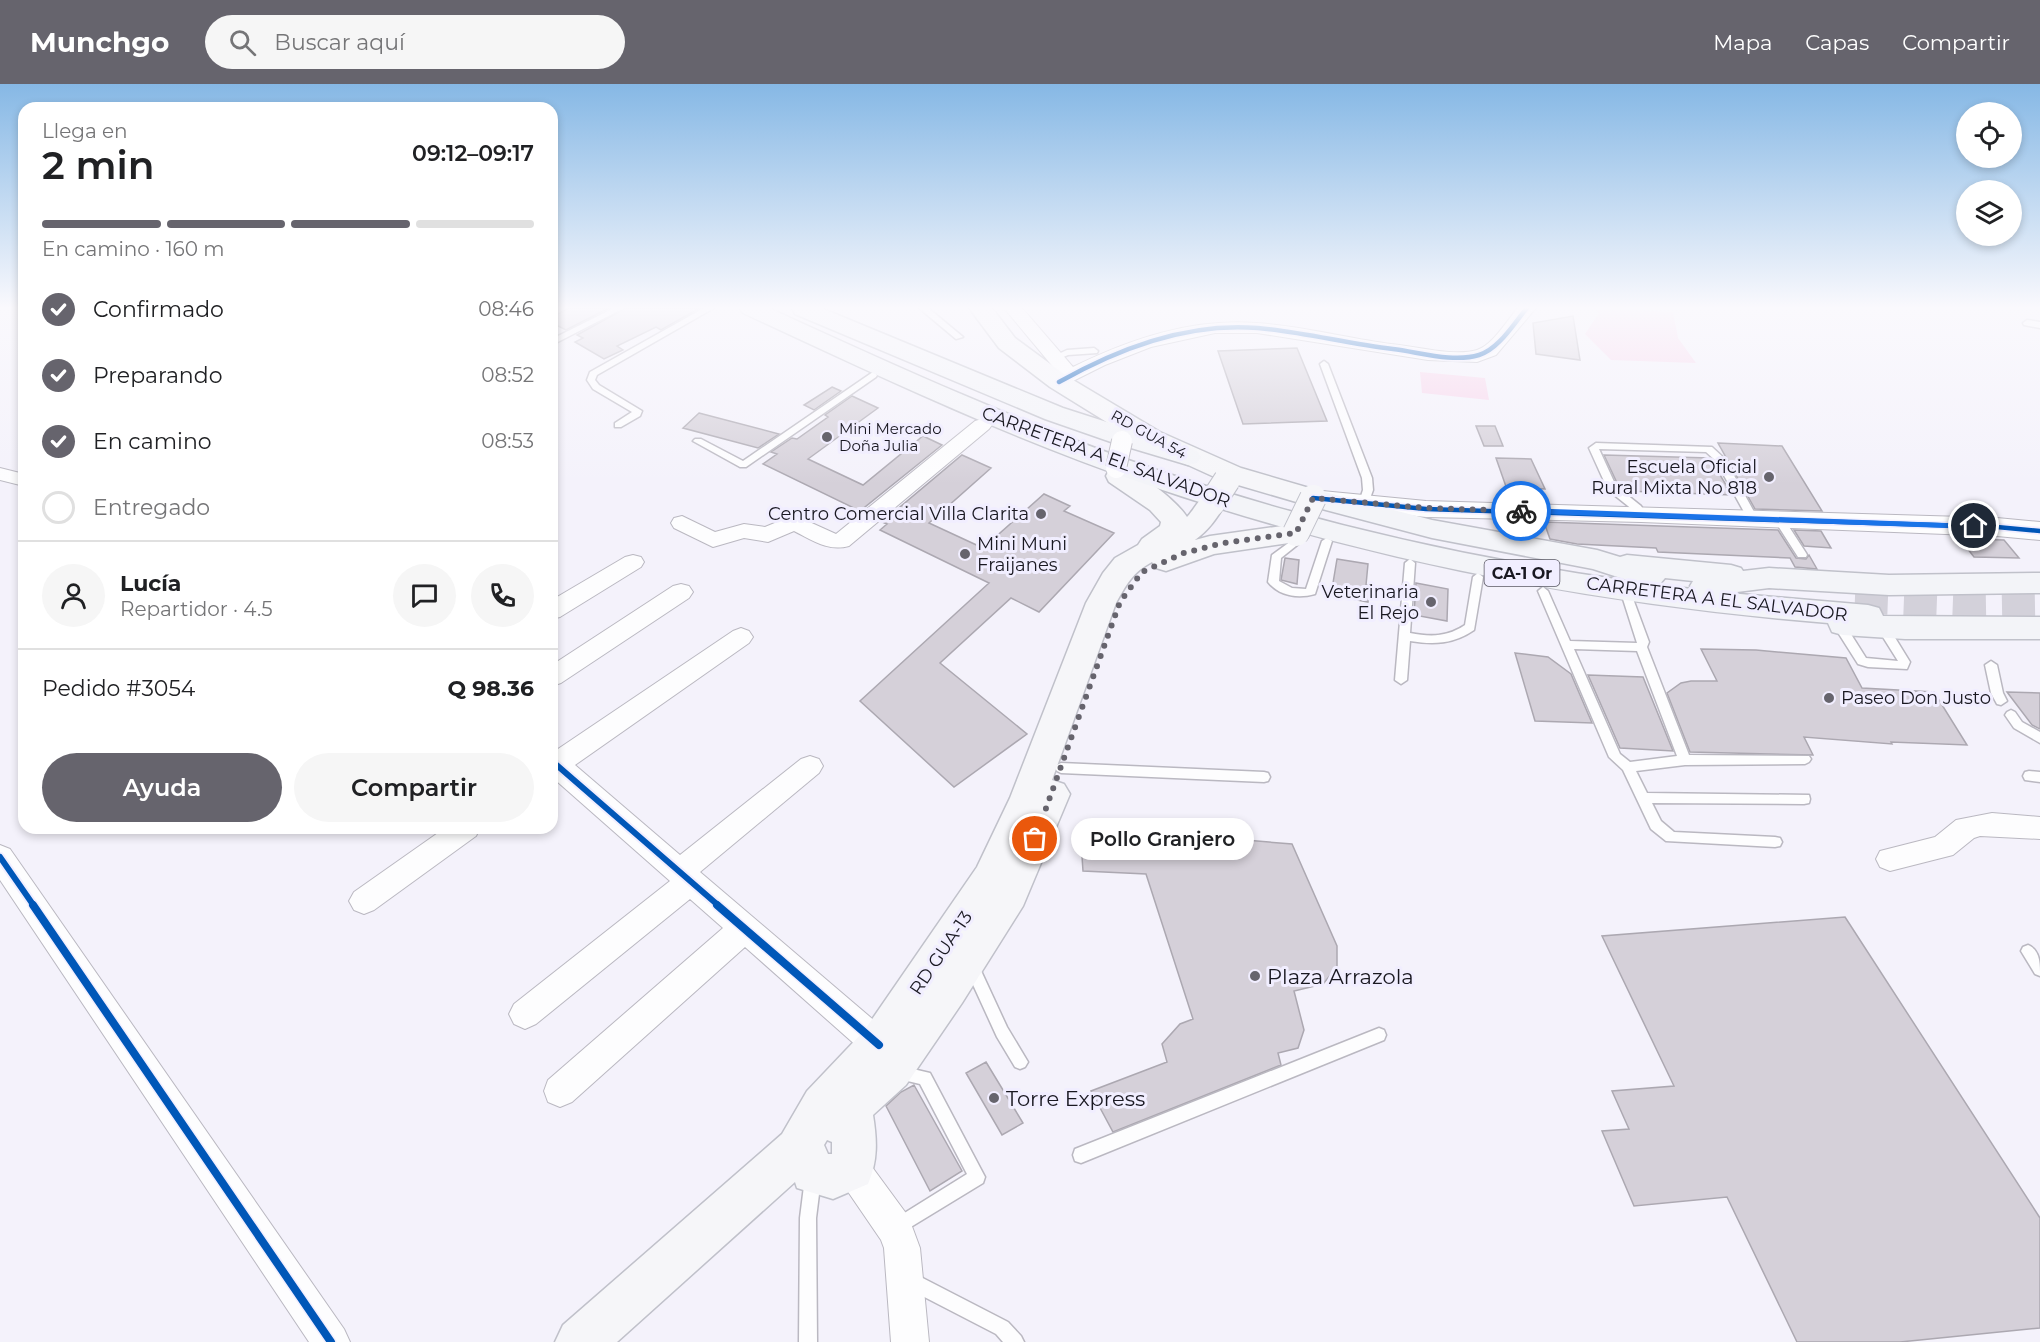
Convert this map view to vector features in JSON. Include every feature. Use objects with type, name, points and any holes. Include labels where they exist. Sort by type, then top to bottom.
[{"type":"highway","points":[[856,367],[982,425],[1117,473],[1308,536],[1410,563],[1543,591],[1838,624],[1868,613],[1996,629],[2040,628]]},
{"type":"highway","name":"CARRETERA A EL SALVADOR","points":[[880,367],[970,408],[1207,496],[1333,531],[1448,558],[1577,583],[1662,588]]},
{"type":"highway","name":"CARRETERA A EL SALVADOR","points":[[918,367],[1012,410],[1155,466],[1342,521],[1451,546],[1662,588],[1868,613]]},
{"type":"highway","points":[[944,367],[1010,396],[1122,440],[1188,457]]},
{"type":"highway","points":[[1313,498],[1429,519],[1596,560],[1701,573],[1889,585],[2040,583]]},
{"type":"highway","points":[[1596,560],[1662,588]]},
{"type":"highway","points":[[1708,594],[1769,578]]},
{"type":"highway","points":[[1629,599],[1662,588]]},
{"type":"highway","points":[[1708,594],[1787,618]]},
{"type":"main road","name":"RD GUA 54","points":[[1045,367],[1112,414],[1188,457],[1229,477],[1313,498]]},
{"type":"main road","points":[[1117,473],[1160,504],[1173,516],[1176,523],[1170,534],[1128,562]]},
{"type":"main road","points":[[1128,562],[1190,532],[1229,477]]},
{"type":"main road","points":[[1308,536],[1313,498]]},
{"type":"main road","name":"RD GUA-13","points":[[580,1342],[761,1184],[821,1163],[822,1106],[885,1058],[948,990],[1010,895],[1035,839],[1120,602],[1142,572],[1184,553],[1210,545],[1308,536]]},
{"type":"main road","name":"RD GUA-13","points":[[885,1058],[991,878],[1028,798],[1101,603],[1128,562]]},
{"type":"main road","points":[[821,1163],[850,1107],[885,1058]]},
{"type":"main road","points":[[821,1163],[855,1154],[850,1107]]},
{"type":"street","points":[[1059,367],[1065,379],[1085,367]]},
{"type":"street","points":[[1112,414],[1122,440],[1117,473]]},
{"type":"street","points":[[682,524],[713,540],[718,540],[744,531],[770,535],[789,524],[799,522],[833,541],[841,541],[982,425]]},
{"type":"street","points":[[0,474],[18,478]]},
{"type":"street","points":[[1313,498],[1364,502],[1429,519],[1641,514],[1780,521],[1997,527],[2040,531]]},
{"type":"street","points":[[558,607],[633,562]]},
{"type":"street","points":[[558,673],[681,592]]},
{"type":"street","points":[[558,761],[741,637]]},
{"type":"street","points":[[525,1014],[810,766]]},
{"type":"street","points":[[558,768],[745,928],[885,1058]]},
{"type":"street","points":[[1890,859],[1943,847],[1966,828],[1992,824],[2040,828]]},
{"type":"street","points":[[364,901],[458,834]]},
{"type":"street","points":[[0,857],[331,1342]]},
{"type":"street","points":[[560,1091],[745,928]]},
{"type":"street","points":[[821,1163],[895,1229],[902,1248],[910,1342]]},
{"type":"lane","points":[[606,367],[593,374],[591,380],[596,387],[637,411],[637,414],[618,425]]},
{"type":"lane","points":[[1325,367],[1367,478],[1368,490],[1364,502]]},
{"type":"lane","points":[[698,441],[743,465],[873,375]]},
{"type":"lane","points":[[1641,514],[1612,488],[1594,448],[1596,446],[1709,449],[1720,459],[1752,519]]},
{"type":"lane","points":[[1780,521],[1802,555]]},
{"type":"lane","points":[[1308,536],[1311,591],[1300,593],[1283,590],[1273,582],[1276,557],[1308,536]]},
{"type":"lane","points":[[1401,680],[1410,563]]},
{"type":"lane","points":[[1403,636],[1437,641],[1459,636],[1470,627],[1478,577]]},
{"type":"lane","points":[[1543,591],[1615,757],[1628,767],[1656,825],[1671,837],[1775,842]]},
{"type":"lane","points":[[1629,599],[1643,642],[1641,647],[1685,760]]},
{"type":"lane","points":[[1838,624],[1862,661],[1903,666],[1904,662],[1868,613]]},
{"type":"lane","points":[[1566,645],[1641,647]]},
{"type":"lane","points":[[1991,665],[2001,701]]},
{"type":"lane","points":[[2011,715],[2018,725],[2040,738]]},
{"type":"lane","points":[[1628,767],[1685,760],[1805,759]]},
{"type":"lane","points":[[1061,768],[1264,777]]},
{"type":"lane","points":[[1643,798],[1804,799]]},
{"type":"lane","points":[[2028,951],[2040,969]]},
{"type":"lane","points":[[968,958],[1002,1032],[1020,1062]]},
{"type":"lane","points":[[1081,1155],[1379,1035]]},
{"type":"lane","points":[[885,1058],[925,1078],[977,1177],[895,1229]]},
{"type":"lane","points":[[808,1342],[808,1218],[821,1163]]},
{"type":"lane","points":[[904,1277],[1002,1328],[1015,1342]]},
{"type":"shaded area","points":[[1420,372],[1485,378],[1489,400],[1422,393]]},
{"type":"building","points":[[1223,367],[1305,367],[1327,421],[1243,424]]},
{"type":"building","points":[[832,387],[841,391],[814,410],[804,405]]},
{"type":"building","name":"Centro Comercial Villa Clarita","points":[[852,396],[878,408],[808,459],[863,485],[923,436],[942,445],[860,511],[763,464],[777,454],[771,452],[792,438],[797,439]]},
{"type":"building","points":[[699,413],[779,434],[758,448],[683,428]]},
{"type":"building","points":[[1476,426],[1495,426],[1503,446],[1484,446]]},
{"type":"building","name":"Escuela Oficial Rural Mixta No 818","points":[[1718,443],[1782,446],[1822,511],[1755,509]]},
{"type":"building","points":[[962,455],[991,468],[929,523],[983,548],[1044,494],[1070,506],[1064,511],[1114,533],[1039,612],[1011,598],[940,663],[1027,734],[954,787],[860,701],[989,583],[880,530],[887,524],[882,522]]},
{"type":"building","points":[[1604,455],[1710,458],[1732,495],[1626,491],[1618,485]]},
{"type":"building","points":[[1496,458],[1531,459],[1545,489],[1527,488],[1527,498],[1510,498]]},
{"type":"building","points":[[1544,522],[1778,530],[1796,558],[1806,559],[1809,555],[1817,569],[1795,567],[1790,558],[1658,552],[1656,548],[1577,544],[1550,539]]},
{"type":"building","points":[[1794,530],[1821,531],[1831,548],[1804,546]]},
{"type":"building","points":[[1960,539],[2004,540],[2019,558],[1974,557]]},
{"type":"building","points":[[1285,558],[1299,560],[1297,584],[1281,580]]},
{"type":"building","points":[[1337,559],[1368,564],[1366,585],[1370,585],[1368,602],[1331,595]]},
{"type":"building","name":"Veterinaria El Rejo","points":[[1416,583],[1448,589],[1447,621],[1414,615]]},
{"type":"building","points":[[1701,649],[1756,650],[1846,658],[1862,688],[1934,692],[1967,745],[1891,742],[1892,744],[1804,737],[1813,755],[1690,752],[1667,693],[1681,683],[1717,681]]},
{"type":"building","points":[[1515,653],[1548,657],[1571,674],[1592,723],[1535,721]]},
{"type":"building","points":[[1588,675],[1643,677],[1673,751],[1620,748]]},
{"type":"building","points":[[2007,692],[2040,693],[2040,729],[2032,725]]},
{"type":"building","name":"Plaza Arrazola","points":[[1080,826],[1292,844],[1337,946],[1337,967],[1323,984],[1294,991],[1304,1030],[1298,1048],[1278,1053],[1281,1065],[1113,1132],[1091,1091],[1167,1062],[1162,1044],[1180,1024],[1193,1019],[1146,874],[1083,871]]},
{"type":"building","points":[[1845,917],[2040,1218],[2040,1328],[1900,1342],[1797,1342],[1727,1197],[1634,1206],[1602,1131],[1629,1129],[1612,1091],[1674,1086],[1602,936]]},
{"type":"building","name":"Torre Express","points":[[986,1062],[1023,1123],[1002,1135],[966,1073]]},
{"type":"building","points":[[914,1085],[962,1171],[930,1191],[886,1106],[901,1092]]},
{"type":"tunnel","points":[[1855,597],[1985,602],[2040,601]]},
{"type":"cycle path","points":[[1059,382],[1087,367]]},
{"type":"cycle path","points":[[1313,498],[1426,509],[1641,514],[1997,527],[2040,531]]},
{"type":"cycle path","points":[[558,766],[879,1045]]},
{"type":"cycle path","points":[[0,857],[331,1342]]},
{"type":"way so far","points":[[1035,839],[1120,602],[1142,572],[1184,553],[1210,545],[1296,533],[1313,498],[1426,508],[1521,511]]},
{"type":"place","name":"Mini Mercado Doña Julia","points":[[827,437]]},
{"type":"place","name":"Escuela Oficial Rural Mixta No 818","points":[[1769,477]]},
{"type":"place","name":"Centro Comercial Villa Clarita","points":[[1041,514]]},
{"type":"place","name":"Mini Muni Fraijanes","points":[[965,554]]},
{"type":"place","name":"Veterinaria El Rejo","points":[[1431,602]]},
{"type":"place","name":"Paseo Don Justo","points":[[1829,698]]},
{"type":"place","name":"Pollo Granjero","points":[[1035,839]]},
{"type":"place","name":"Plaza Arrazola","points":[[1255,976]]},
{"type":"place","name":"Torre Express","points":[[994,1098]]},
{"type":"route","points":[[1521,511],[1974,526]]}]
